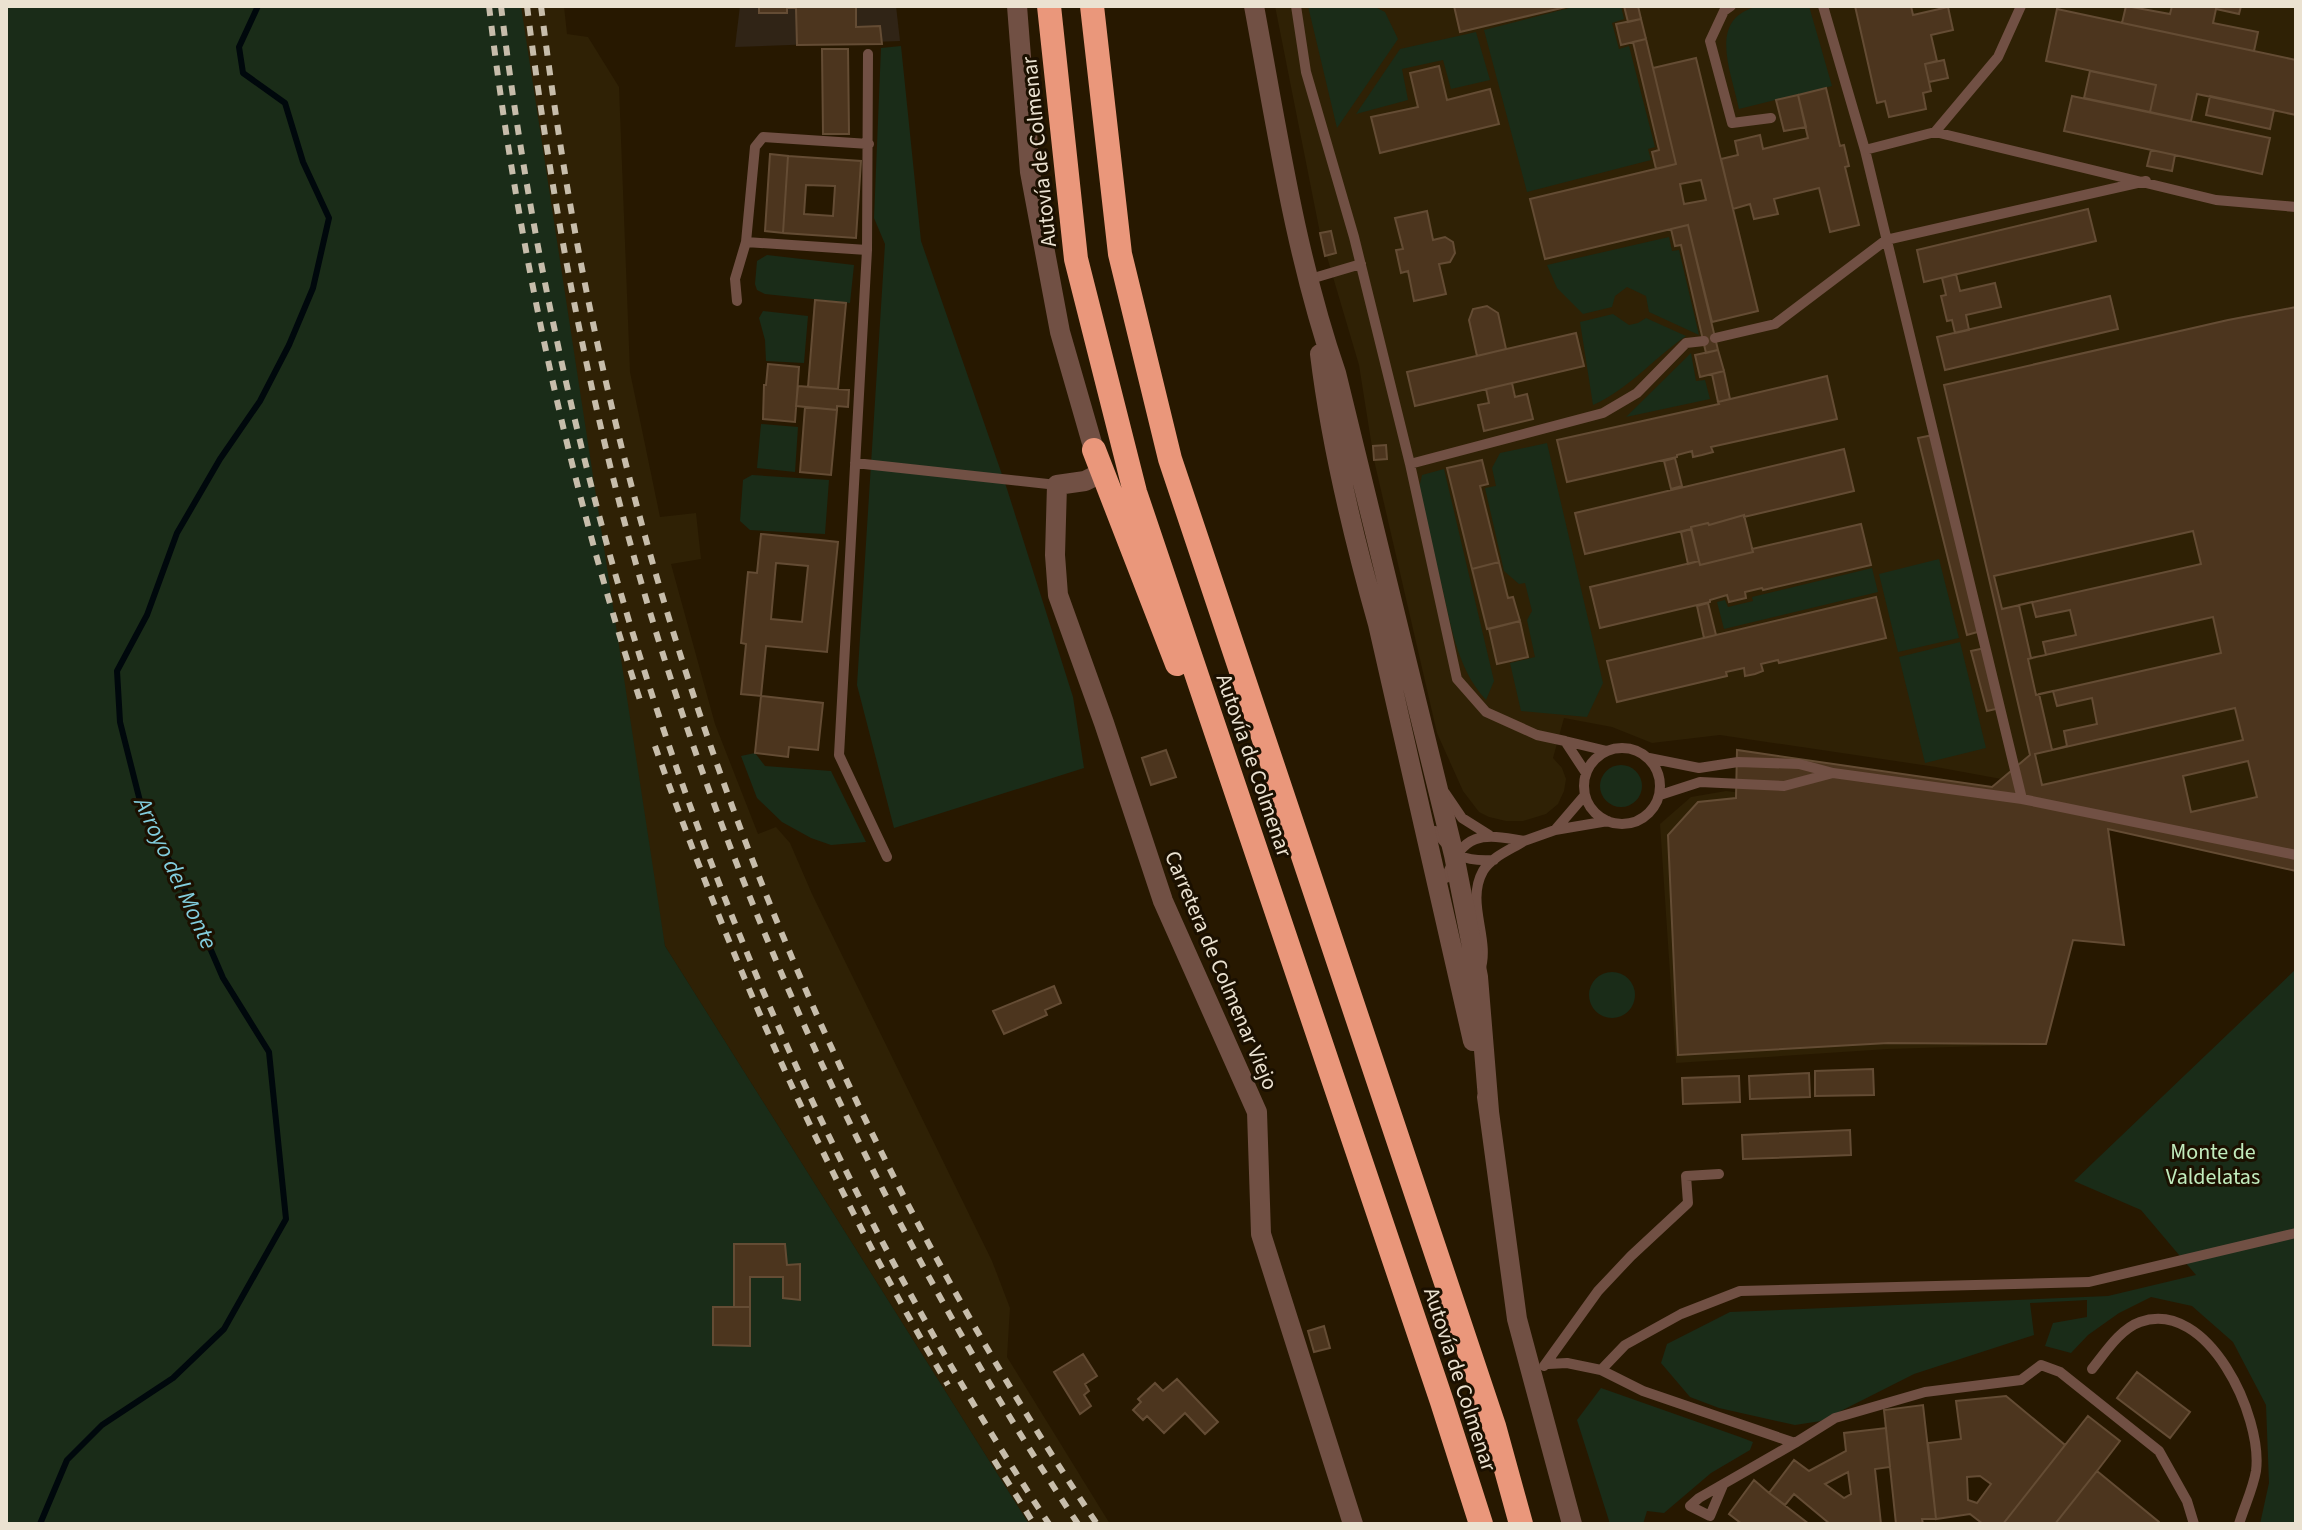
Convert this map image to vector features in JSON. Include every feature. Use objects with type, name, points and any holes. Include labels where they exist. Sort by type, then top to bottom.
[{"type":"highway","name":"Autovía de Colmenar","points":[[1049,6],[1076,259],[1135,492],[1480,1522]]},
{"type":"highway","name":"Autovía de Colmenar","points":[[1092,6],[1120,254],[1170,459],[1494,1426],[1521,1524]]},
{"type":"highway","points":[[1098,461],[1275,903]]},
{"type":"street","points":[[1017,6],[1030,172],[1060,332],[1098,461],[1085,481],[1057,485]]},
{"type":"street","points":[[1254,6],[1307,280],[1336,373],[1454,855],[1478,977],[1489,1111]]},
{"type":"street","points":[[1316,314],[1324,388],[1361,564],[1378,624],[1489,1111]]},
{"type":"street","name":"Carretera de Colmenar Viejo","points":[[1057,485],[1055,555],[1058,595],[1163,901],[1257,1112],[1261,1234],[1353,1523]]},
{"type":"street","points":[[1378,624],[1397,664],[1435,831]]},
{"type":"street","points":[[1446,878],[1470,988],[1517,1319],[1540,1368],[1572,1524]]},
{"type":"lane","points":[[1296,6],[1306,72],[1361,264],[1410,464],[1457,679],[1486,712],[1537,735],[1607,751]]},
{"type":"lane","points":[[1731,6],[1724,11],[1710,41],[1732,123],[1771,118]]},
{"type":"lane","points":[[1823,6],[1865,150],[2022,799]]},
{"type":"lane","points":[[1935,132],[1998,57],[2021,6]]},
{"type":"lane","points":[[868,54],[867,250],[839,755],[887,857]]},
{"type":"lane","points":[[1865,150],[1935,132],[2216,200],[2296,207]]},
{"type":"lane","points":[[737,301],[735,279],[746,242],[755,147],[763,137],[869,144]]},
{"type":"lane","points":[[1410,464],[1603,413],[1637,393],[1686,343],[1775,324],[1886,240],[2146,181]]},
{"type":"lane","points":[[746,242],[867,250]]},
{"type":"lane","points":[[1307,280],[1361,264]]},
{"type":"lane","points":[[855,463],[1057,485]]},
{"type":"lane","points":[[1565,741],[1586,773]]},
{"type":"lane","points":[[1649,758],[1660,782],[1660,795],[1645,817],[1621,824],[1596,814],[1585,795],[1586,773],[1596,758],[1620,748],[1633,749],[1649,758],[1699,768],[1738,762],[1799,764],[1833,773],[2022,799],[2296,855]]},
{"type":"lane","points":[[1660,795],[1700,782],[1784,786],[1833,773]]},
{"type":"lane","points":[[1436,780],[1462,818],[1489,835],[1524,841]]},
{"type":"lane","points":[[1555,830],[1585,795]]},
{"type":"lane","points":[[1478,977],[1485,957],[1475,899],[1483,870],[1524,841],[1555,830],[1608,821]]},
{"type":"lane","points":[[1435,831],[1454,855],[1479,861],[1494,860]]},
{"type":"lane","points":[[1446,878],[1454,855],[1463,845],[1489,835]]},
{"type":"lane","points":[[1540,1368],[1598,1291],[1688,1203],[1686,1176],[1719,1174]]},
{"type":"lane","points":[[1601,1370],[1625,1345],[1681,1314],[1740,1291],[2089,1282],[2296,1233]]},
{"type":"lane","points":[[2092,1369],[2119,1337],[2137,1323],[2160,1318],[2180,1323],[2198,1333],[2225,1365],[2242,1399],[2254,1434],[2256,1470],[2239,1524]]},
{"type":"lane","points":[[1540,1368],[1567,1363],[1601,1370],[1643,1391],[1795,1443]]},
{"type":"lane","points":[[1723,1485],[1835,1418],[1925,1392],[2021,1380],[2041,1365],[2060,1372],[2159,1451],[2187,1501],[2194,1524]]},
{"type":"shaded area","points":[[472,6],[564,6],[567,34],[588,37],[619,87],[630,372],[660,517],[696,513],[701,559],[671,564],[715,724],[758,834],[776,827],[790,843],[992,1261],[1010,1308],[1007,1357],[1110,1524],[1029,1524],[665,946]]},
{"type":"shaded area","points":[[740,6],[896,6],[900,41],[735,47]]},
{"type":"shaded area","points":[[1275,6],[2296,6],[2296,868],[2109,830],[2124,945],[2073,940],[2046,1044],[1888,1049],[1676,1063],[1660,824],[1691,797],[1726,791],[2030,827],[2148,806],[1936,767],[1720,735],[1652,743],[1612,727],[1564,718],[1553,758],[1566,779],[1558,804],[1546,814],[1523,821],[1506,821],[1479,812],[1463,791],[1437,733],[1374,460],[1359,365],[1320,233]]},
{"type":"green space","points":[[6,6],[521,6],[665,946],[1029,1524],[6,1524]]},
{"type":"green space","points":[[1308,6],[1373,6],[1385,12],[1398,39],[1337,128]]},
{"type":"green space","points":[[1577,6],[1621,6],[1624,19],[1612,23],[1619,49],[1629,46],[1655,147],[1648,149],[1651,160],[1527,192],[1484,30]]},
{"type":"green space","points":[[1760,6],[1809,6],[1832,86],[1739,109],[1728,62],[1728,33],[1733,21],[1743,12]]},
{"type":"green space","points":[[1476,32],[1490,80],[1451,89],[1443,60],[1402,69],[1408,100],[1356,114],[1400,49]]},
{"type":"green space","points":[[901,46],[921,241],[1007,489],[1073,697],[1084,768],[894,828],[857,685],[885,244],[874,218],[881,48]]},
{"type":"green space","points":[[1669,237],[1672,251],[1679,250],[1699,335],[1649,312],[1646,296],[1627,287],[1615,296],[1612,307],[1583,314],[1557,288],[1547,265]]},
{"type":"green space","points":[[767,255],[854,265],[850,303],[765,294],[757,290],[757,261]]},
{"type":"green space","points":[[763,311],[808,316],[804,363],[766,361],[759,318]]},
{"type":"green space","points":[[1613,314],[1629,325],[1646,318],[1686,336],[1618,391],[1593,405],[1580,322]]},
{"type":"green space","points":[[1691,353],[1696,381],[1705,380],[1710,399],[1626,417]]},
{"type":"green space","points":[[761,424],[798,427],[795,472],[757,468]]},
{"type":"green space","points":[[1547,443],[1603,683],[1587,717],[1521,711],[1510,663],[1535,657],[1527,620],[1532,611],[1525,583],[1519,584],[1504,571],[1485,488],[1496,486],[1492,468],[1500,453]]},
{"type":"green space","points":[[1444,469],[1494,681],[1486,700],[1467,673],[1456,643],[1419,488],[1422,475]]},
{"type":"green space","points":[[752,475],[829,480],[825,534],[750,530],[740,521],[743,480]]},
{"type":"green space","points":[[1939,559],[1959,638],[1898,652],[1879,574]]},
{"type":"green space","points":[[1872,568],[1878,592],[1724,629],[1717,602],[1725,600],[1728,607],[1753,601],[1752,597]]},
{"type":"green space","points":[[1960,642],[1986,748],[1925,763],[1899,657]]},
{"type":"green space","points":[[755,753],[765,766],[831,771],[866,842],[831,845],[782,822],[757,798],[741,756]]},
{"type":"green space","points":[[1621,765],[1636,771],[1642,786],[1636,801],[1621,807],[1606,801],[1600,786],[1606,771]]},
{"type":"green space","name":"Monte de Valdelatas","points":[[2296,969],[2296,1524],[2260,1524],[2269,1483],[2266,1405],[2233,1342],[2192,1306],[2151,1297],[2119,1313],[2088,1335],[2071,1353],[2045,1346],[2053,1323],[2087,1317],[2087,1300],[2030,1303],[2034,1335],[1914,1374],[1821,1421],[1795,1425],[1719,1408],[1690,1397],[1661,1363],[1667,1344],[1730,1312],[2108,1296],[2196,1275],[2141,1210],[2074,1181]]},
{"type":"green space","points":[[1612,972],[1628,979],[1635,995],[1628,1011],[1612,1018],[1596,1011],[1589,995],[1596,979]]},
{"type":"green space","points":[[1601,1388],[1753,1442],[1750,1450],[1711,1473],[1664,1513],[1647,1511],[1643,1524],[1610,1524],[1577,1420]]},
{"type":"building","points":[[759,6],[856,6],[856,27],[880,26],[882,44],[797,45],[796,8],[787,8],[787,13],[759,13]]},
{"type":"building","points":[[1454,6],[1570,6],[1460,32]]},
{"type":"building","points":[[1624,6],[1638,6],[1641,19],[1628,22]]},
{"type":"building","points":[[1855,6],[1911,6],[1913,15],[1948,7],[1953,30],[1931,35],[1937,61],[1925,64],[1931,91],[1923,93],[1926,109],[1889,117],[1885,101],[1877,103]]},
{"type":"building","points":[[2126,6],[2170,14],[2172,6],[2241,6],[2239,14],[2216,9],[2213,23],[2258,32],[2254,51],[2122,23]]},
{"type":"building","points":[[2057,9],[2296,60],[2296,115],[2197,94],[2191,121],[2150,112],[2156,85],[2046,61]]},
{"type":"building","points":[[1641,19],[1646,39],[1621,45],[1616,24]]},
{"type":"building","points":[[1646,39],[1676,164],[1656,169],[1652,152],[1659,150],[1633,42]]},
{"type":"building","points":[[822,49],[848,49],[849,134],[823,134]]},
{"type":"building","points":[[1696,58],[1758,311],[1712,322],[1688,225],[1545,259],[1530,199],[1676,164],[1653,68]],"holes":[[[1701,180],[1706,200],[1684,204],[1680,184]]]},
{"type":"building","points":[[1944,60],[1948,78],[1929,82],[1925,64]]},
{"type":"building","points":[[1439,66],[1447,100],[1490,89],[1499,124],[1380,153],[1371,117],[1418,107],[1410,73]]},
{"type":"building","points":[[2090,71],[2156,85],[2150,112],[2084,98]]},
{"type":"building","points":[[1826,88],[1840,146],[1844,145],[1849,166],[1845,167],[1859,225],[1830,232],[1819,188],[1774,199],[1778,214],[1754,219],[1750,204],[1733,209],[1721,159],[1738,155],[1735,141],[1760,135],[1763,149],[1808,138],[1798,95]]},
{"type":"building","points":[[1798,95],[1806,127],[1784,131],[1776,100]]},
{"type":"building","points":[[2072,96],[2270,138],[2262,174],[2064,131]]},
{"type":"building","points":[[2210,96],[2274,110],[2270,129],[2206,115]]},
{"type":"building","points":[[2151,150],[2175,155],[2172,171],[2147,166]]},
{"type":"building","points":[[770,154],[788,156],[783,233],[765,231]]},
{"type":"building","points":[[788,156],[861,161],[856,238],[783,233]],"holes":[[[806,185],[835,186],[833,216],[804,214]]]},
{"type":"building","points":[[2088,209],[2096,241],[1924,282],[1917,250]]},
{"type":"building","points":[[1427,211],[1433,240],[1445,237],[1453,242],[1455,253],[1450,262],[1439,264],[1446,294],[1414,301],[1408,271],[1401,273],[1396,250],[1403,249],[1395,218]]},
{"type":"building","points":[[1688,225],[1718,350],[1706,353],[1681,245],[1675,246],[1671,229]]},
{"type":"building","points":[[1331,231],[1336,253],[1325,256],[1320,233]]},
{"type":"building","points":[[1956,274],[1960,291],[1995,283],[2001,307],[1966,315],[1969,330],[1955,333],[1952,320],[1947,321],[1941,296],[1946,295],[1942,278]]},
{"type":"building","points":[[2110,296],[2118,329],[1945,370],[1937,337]]},
{"type":"building","points":[[815,300],[846,303],[838,389],[808,387]]},
{"type":"building","points":[[1487,306],[1498,313],[1506,349],[1477,356],[1469,320],[1473,309]]},
{"type":"building","points":[[2296,307],[2296,871],[2108,829],[2124,945],[2073,940],[2046,1044],[1888,1043],[1678,1055],[1668,835],[1698,802],[1736,798],[1737,750],[1992,787],[2030,755],[1944,385]]},
{"type":"building","points":[[1576,333],[1584,366],[1415,406],[1407,372]]},
{"type":"building","points":[[1718,350],[1724,371],[1700,377],[1695,355]]},
{"type":"building","points":[[768,364],[799,367],[795,422],[763,419]]},
{"type":"building","points":[[1724,371],[1730,399],[1718,402],[1712,374]]},
{"type":"building","points":[[1827,376],[1837,419],[1711,447],[1713,452],[1702,455],[1693,457],[1692,451],[1567,482],[1557,440]]},
{"type":"building","points":[[1512,383],[1515,397],[1527,394],[1533,419],[1484,431],[1478,405],[1489,403],[1486,389]]},
{"type":"building","points":[[798,386],[849,390],[848,407],[837,406],[837,410],[796,406]]},
{"type":"building","points":[[805,407],[837,410],[831,475],[800,472]]},
{"type":"building","points":[[1933,435],[1981,631],[1967,635],[1918,438]]},
{"type":"building","points":[[1386,445],[1387,459],[1374,460],[1373,446]]},
{"type":"building","points":[[1844,449],[1854,491],[1585,554],[1575,513]]},
{"type":"building","points":[[1675,458],[1682,486],[1671,489],[1664,461]]},
{"type":"building","points":[[1482,460],[1488,484],[1480,486],[1499,562],[1472,569],[1447,468]]},
{"type":"building","points":[[1744,515],[1753,552],[1700,565],[1691,527]]},
{"type":"building","points":[[1861,524],[1871,565],[1745,592],[1746,598],[1729,602],[1727,595],[1710,602],[1600,628],[1590,587],[1699,561],[1700,565],[1753,552],[1752,549]]},
{"type":"building","points":[[1691,529],[1699,561],[1688,564],[1681,532]]},
{"type":"building","points":[[2193,531],[2201,564],[2002,609],[1994,576]]},
{"type":"building","points":[[761,534],[838,542],[827,652],[766,646],[761,696],[741,694],[746,644],[741,643],[748,572],[757,573]],"holes":[[[776,563],[808,566],[802,622],[771,619]]]},
{"type":"building","points":[[1499,562],[1508,598],[1513,597],[1520,621],[1487,629],[1472,569]]},
{"type":"building","points":[[1876,597],[1886,638],[1779,663],[1778,660],[1761,664],[1763,671],[1755,674],[1745,676],[1744,668],[1726,672],[1727,676],[1617,702],[1607,661]]},
{"type":"building","points":[[2032,602],[2036,617],[2070,610],[2076,635],[2043,642],[2046,655],[2031,658],[2019,605]]},
{"type":"building","points":[[1708,603],[1716,635],[1704,638],[1697,606]]},
{"type":"building","points":[[2213,617],[2221,653],[2036,695],[2028,659]]},
{"type":"building","points":[[1520,621],[1528,657],[1497,664],[1489,629]]},
{"type":"building","points":[[1985,648],[2000,708],[1987,711],[1971,651]]},
{"type":"building","points":[[2053,691],[2057,706],[2092,698],[2097,724],[2064,731],[2067,746],[2052,750],[2039,694]]},
{"type":"building","points":[[761,696],[823,703],[818,750],[789,747],[788,757],[755,753]]},
{"type":"building","points":[[2235,708],[2243,740],[2042,785],[2035,754]]},
{"type":"building","points":[[1166,750],[1176,777],[1151,785],[1142,758]]},
{"type":"building","points":[[2248,761],[2257,797],[2191,812],[2183,776]]},
{"type":"building","points":[[1054,986],[1061,1003],[1045,1010],[1047,1015],[1004,1034],[993,1011]]},
{"type":"building","points":[[1873,1069],[1874,1095],[1815,1096],[1815,1071]]},
{"type":"building","points":[[1809,1073],[1810,1097],[1750,1099],[1749,1076]]},
{"type":"building","points":[[1739,1076],[1740,1102],[1683,1104],[1682,1078]]},
{"type":"building","points":[[1850,1130],[1851,1155],[1743,1159],[1742,1135]]},
{"type":"building","points":[[734,1244],[785,1244],[787,1265],[800,1264],[800,1300],[783,1298],[783,1277],[750,1277],[750,1307],[734,1307]]},
{"type":"building","points":[[713,1307],[750,1307],[750,1346],[713,1345]]},
{"type":"building","points":[[1324,1326],[1330,1348],[1314,1352],[1308,1331]]},
{"type":"building","points":[[1083,1354],[1097,1376],[1085,1384],[1089,1391],[1084,1395],[1091,1406],[1080,1414],[1054,1372]]},
{"type":"building","points":[[2137,1372],[2190,1412],[2170,1438],[2117,1398]]},
{"type":"building","points":[[1177,1379],[1218,1422],[1205,1434],[1185,1413],[1164,1433],[1147,1416],[1143,1420],[1133,1410],[1141,1402],[1138,1399],[1155,1383],[1163,1391]]},
{"type":"building","points":[[2006,1396],[2065,1445],[2003,1524],[1983,1524],[1970,1514],[1936,1519],[1928,1443],[1961,1439],[1956,1401]],"holes":[[[1980,1476],[1991,1484],[1977,1503],[1968,1500],[1967,1477]]]},
{"type":"building","points":[[1923,1405],[1936,1519],[1922,1519],[1923,1524],[1896,1524],[1884,1410]]},
{"type":"building","points":[[2088,1416],[2120,1441],[2097,1471],[2055,1524],[2003,1524]]},
{"type":"building","points":[[1886,1428],[1890,1467],[1875,1469],[1881,1524],[1830,1524],[1794,1494],[1785,1505],[1769,1493],[1794,1460],[1809,1471],[1846,1451],[1844,1433]],"holes":[[[1848,1472],[1851,1494],[1844,1498],[1825,1484]]]},
{"type":"building","points":[[2097,1471],[2159,1522],[2160,1524],[2055,1524]]},
{"type":"building","points":[[1754,1480],[1809,1524],[1742,1524],[1729,1514]]},
{"type":"waterway","name":"Arroyo del Monte","points":[[40,1524],[67,1460],[102,1425],[173,1378],[224,1329],[286,1219],[269,1052],[223,978],[185,890],[142,809],[120,722],[117,671],[147,615],[177,533],[220,459],[260,401],[289,345],[313,288],[329,218],[303,162],[285,103],[243,73],[239,47],[258,6]]},
{"type":"railway","points":[[489,6],[514,182],[547,357],[589,529],[640,700]]},
{"type":"railway","points":[[501,6],[531,208],[572,407],[624,604],[687,797],[761,986],[846,1171],[942,1350],[1049,1524]]},
{"type":"railway","points":[[527,6],[560,228],[589,374],[624,520],[682,714],[726,835],[826,1074],[945,1305],[1010,1417],[1078,1524]]},
{"type":"railway","points":[[541,6],[579,254],[623,453],[668,615],[721,775],[781,932],[849,1086],[924,1236],[1007,1382],[1097,1524]]},
{"type":"railway","points":[[655,746],[717,911],[786,1073],[863,1231],[948,1385]]},
{"type":"railway","points":[[994,1460],[1034,1524]]}]
